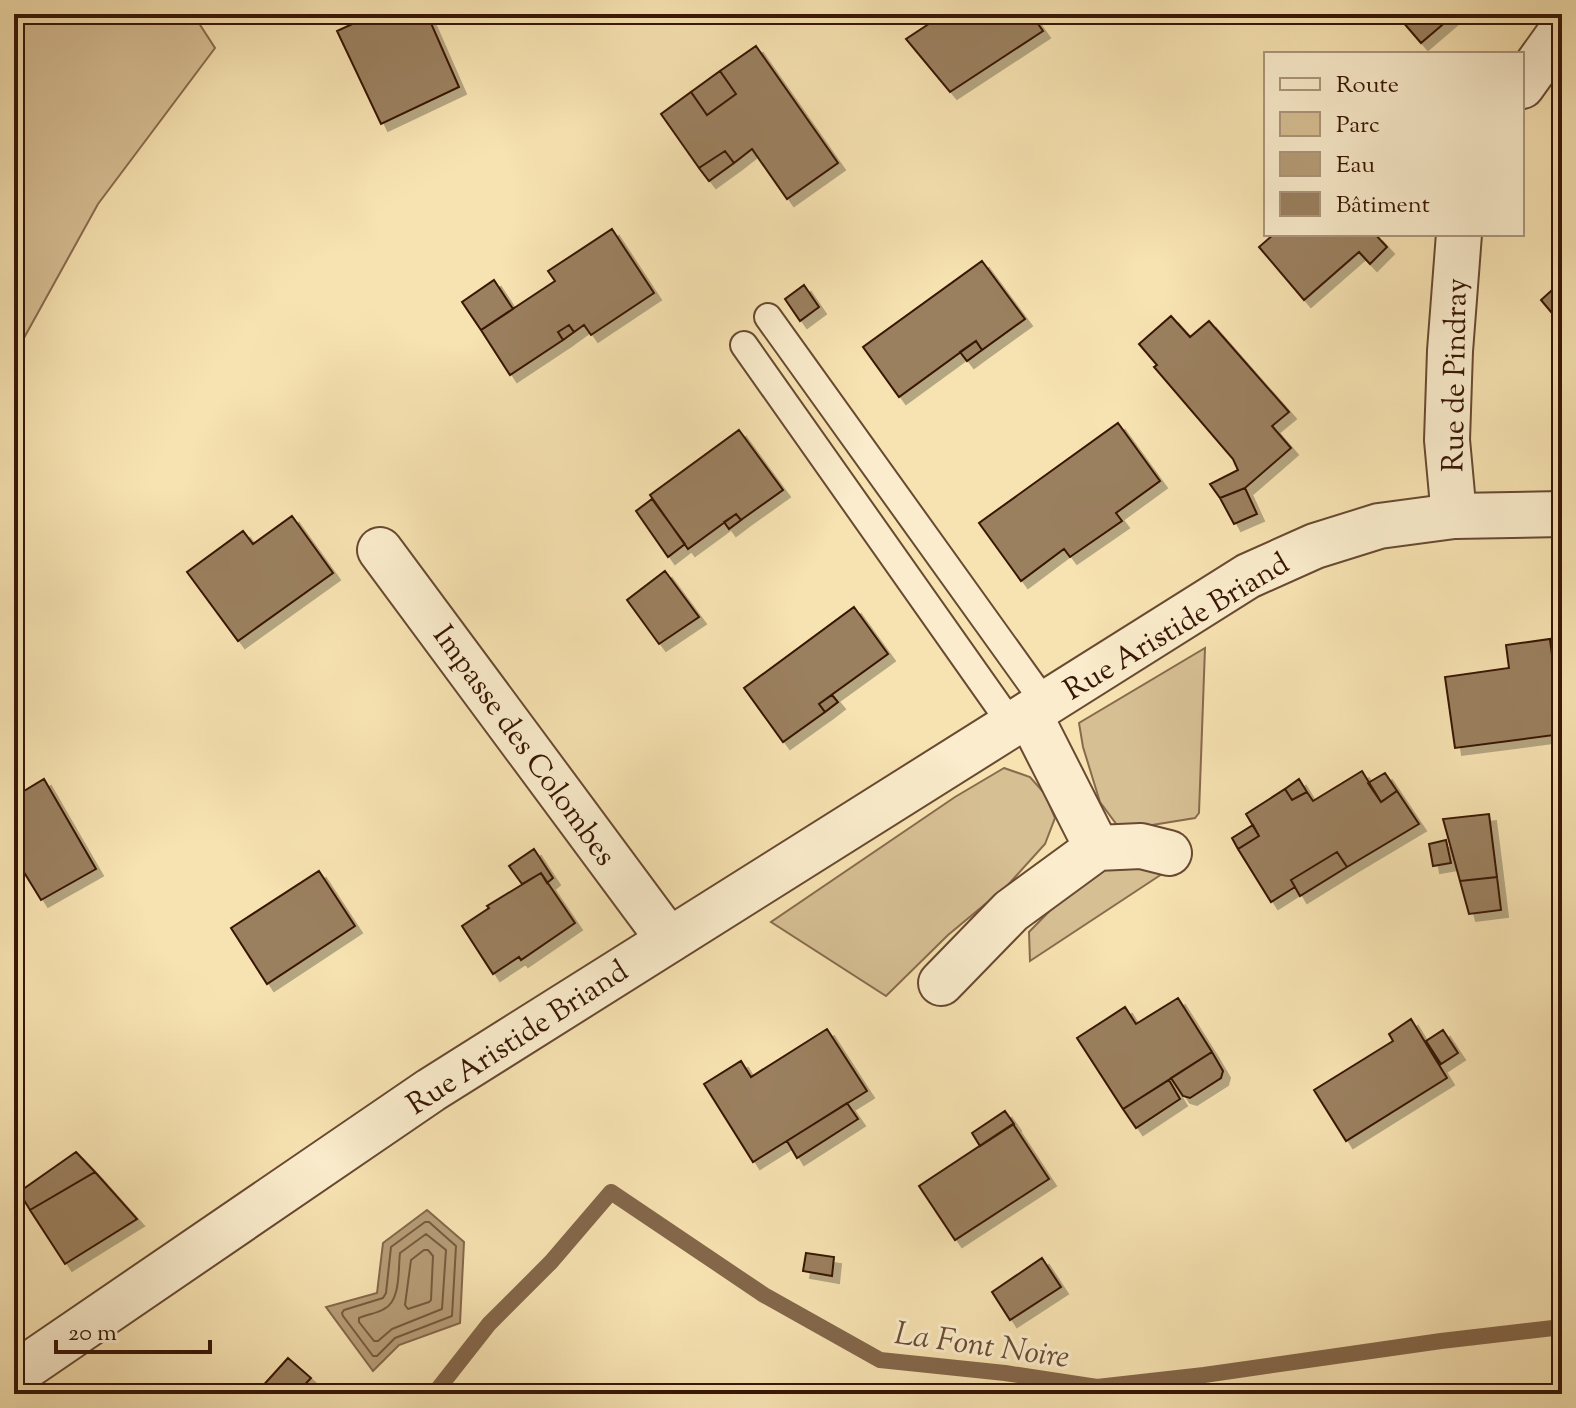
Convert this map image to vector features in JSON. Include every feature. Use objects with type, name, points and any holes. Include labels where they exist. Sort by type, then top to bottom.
[{"type":"street","points":[[1524,83],[1562,30]]},
{"type":"street","name":"Rue de Pindray","points":[[1454,516],[1447,440],[1459,236]]},
{"type":"street","name":"Rue Aristide Briand","points":[[14,1375],[431,1090],[1248,576],[1315,546],[1379,526],[1454,516],[1562,514]]},
{"type":"street","name":"Impasse des Colombes","points":[[380,550],[669,940]]},
{"type":"street","name":"Rue Aristide Briand","points":[[1028,714],[1097,848]]},
{"type":"street","points":[[941,983],[1011,911],[1097,848],[1141,846],[1169,853]]},
{"type":"lane","points":[[768,317],[1028,714]]},
{"type":"lane","points":[[744,345],[1028,714]]},
{"type":"green space","points":[[14,14],[193,14],[215,48],[98,204],[14,356]]},
{"type":"green space","points":[[1205,648],[1199,813],[1195,818],[1146,826],[1117,825],[1100,802],[1079,723]]},
{"type":"green space","points":[[1004,768],[1030,777],[1045,794],[1055,818],[1045,844],[1007,886],[948,935],[886,996],[771,922],[955,797]]},
{"type":"green space","points":[[1141,857],[1162,874],[1030,961],[1029,932],[1076,884],[1116,859]]},
{"type":"water","points":[[427,1210],[464,1242],[460,1323],[399,1345],[373,1371],[326,1307],[377,1293],[383,1243]]},
{"type":"building","points":[[374,14],[427,14],[459,87],[381,124],[337,31]]},
{"type":"building","points":[[944,14],[1031,14],[1043,31],[950,92],[906,39]]},
{"type":"building","points":[[1396,14],[1455,14],[1421,43]]},
{"type":"building","points":[[756,46],[838,163],[787,199],[752,149],[734,163],[725,151],[699,168],[661,114],[691,92],[707,115],[736,94],[720,71]]},
{"type":"building","points":[[720,71],[736,94],[707,115],[691,92]]},
{"type":"building","points":[[725,151],[734,163],[709,181],[699,168]]},
{"type":"building","points":[[612,229],[654,293],[591,335],[584,325],[574,332],[569,325],[558,332],[563,340],[510,375],[481,330],[555,281],[548,271]]},
{"type":"building","points":[[1272,236],[1377,236],[1387,247],[1370,264],[1359,252],[1304,300],[1259,247]]},
{"type":"building","points":[[982,261],[1025,319],[982,350],[976,341],[899,397],[863,347]]},
{"type":"building","points":[[494,280],[513,309],[481,330],[462,302]]},
{"type":"building","points":[[1562,281],[1562,325],[1541,300]]},
{"type":"building","points":[[804,285],[819,307],[800,321],[785,299]]},
{"type":"building","points":[[1171,316],[1190,337],[1209,321],[1289,412],[1272,426],[1291,448],[1245,488],[1220,498],[1210,484],[1238,470],[1233,459],[1154,367],[1157,365],[1139,344]]},
{"type":"building","points":[[569,325],[574,332],[563,340],[558,332]]},
{"type":"building","points":[[976,341],[982,350],[967,361],[960,352]]},
{"type":"building","points":[[1118,423],[1160,481],[1116,513],[1122,521],[1070,557],[1064,549],[1021,581],[979,523]]},
{"type":"building","points":[[739,430],[783,490],[741,520],[736,514],[688,549],[650,495]]},
{"type":"building","points":[[1245,488],[1257,514],[1234,524],[1220,498]]},
{"type":"building","points":[[652,499],[685,544],[668,557],[636,511]]},
{"type":"building","points":[[736,514],[741,520],[729,529],[724,522]]},
{"type":"building","points":[[292,516],[333,573],[238,641],[187,572],[243,531],[253,544]]},
{"type":"building","points":[[665,571],[699,617],[659,644],[627,600]]},
{"type":"building","points":[[854,607],[888,654],[819,704],[825,712],[783,742],[744,688]]},
{"type":"building","points":[[1550,639],[1562,734],[1455,748],[1445,677],[1509,668],[1506,645]]},
{"type":"building","points":[[832,695],[838,702],[825,712],[819,704]]},
{"type":"building","points":[[1362,771],[1381,802],[1397,791],[1419,824],[1347,867],[1337,852],[1291,880],[1295,887],[1271,902],[1238,849],[1259,836],[1246,814],[1285,789],[1292,800],[1307,792],[1313,801]]},
{"type":"building","points":[[1385,773],[1397,791],[1381,802],[1368,783]]},
{"type":"building","points":[[44,779],[96,869],[41,900],[14,856],[14,797]]},
{"type":"building","points":[[1299,779],[1307,792],[1292,800],[1285,789]]},
{"type":"building","points":[[1489,814],[1497,877],[1460,881],[1443,819]]},
{"type":"building","points":[[1253,825],[1259,836],[1238,849],[1232,838]]},
{"type":"building","points":[[1446,840],[1451,863],[1433,866],[1429,844]]},
{"type":"building","points":[[534,849],[553,878],[547,883],[541,873],[522,884],[509,866]]},
{"type":"building","points":[[1337,852],[1347,867],[1300,896],[1291,880]]},
{"type":"building","points":[[319,871],[355,926],[267,984],[231,928]]},
{"type":"building","points":[[541,873],[575,923],[521,960],[519,957],[493,974],[462,926],[489,908],[487,906]]},
{"type":"building","points":[[1497,877],[1501,910],[1469,914],[1460,881]]},
{"type":"building","points":[[1178,998],[1212,1052],[1123,1109],[1077,1038],[1125,1007],[1136,1024]]},
{"type":"building","points":[[1411,1019],[1447,1078],[1346,1141],[1314,1090],[1393,1041],[1389,1034]]},
{"type":"building","points":[[827,1029],[867,1091],[753,1162],[704,1084],[741,1061],[751,1077]]},
{"type":"building","points":[[1443,1030],[1458,1053],[1441,1064],[1426,1041]]},
{"type":"building","points":[[1212,1052],[1223,1071],[1221,1078],[1190,1098],[1183,1096],[1171,1078]]},
{"type":"building","points":[[1169,1080],[1180,1099],[1136,1128],[1123,1109]]},
{"type":"building","points":[[847,1103],[858,1119],[797,1158],[787,1141]]},
{"type":"building","points":[[1005,1111],[1014,1124],[980,1146],[972,1133]]},
{"type":"building","points":[[1013,1124],[1049,1179],[955,1240],[919,1186]]},
{"type":"building","points":[[76,1152],[95,1172],[30,1210],[19,1192]]},
{"type":"building","points":[[95,1172],[137,1219],[65,1264],[30,1210]]},
{"type":"building","points":[[806,1253],[834,1257],[832,1276],[803,1271]]},
{"type":"building","points":[[1042,1258],[1061,1287],[1010,1320],[992,1292]]},
{"type":"building","points":[[288,1358],[311,1378],[296,1394],[266,1394],[260,1389]]},
{"type":"waterway","name":"La Font Noire","points":[[434,1394],[489,1324],[551,1262],[611,1192],[764,1295],[880,1360],[1005,1373],[1097,1387],[1562,1327]]}]
